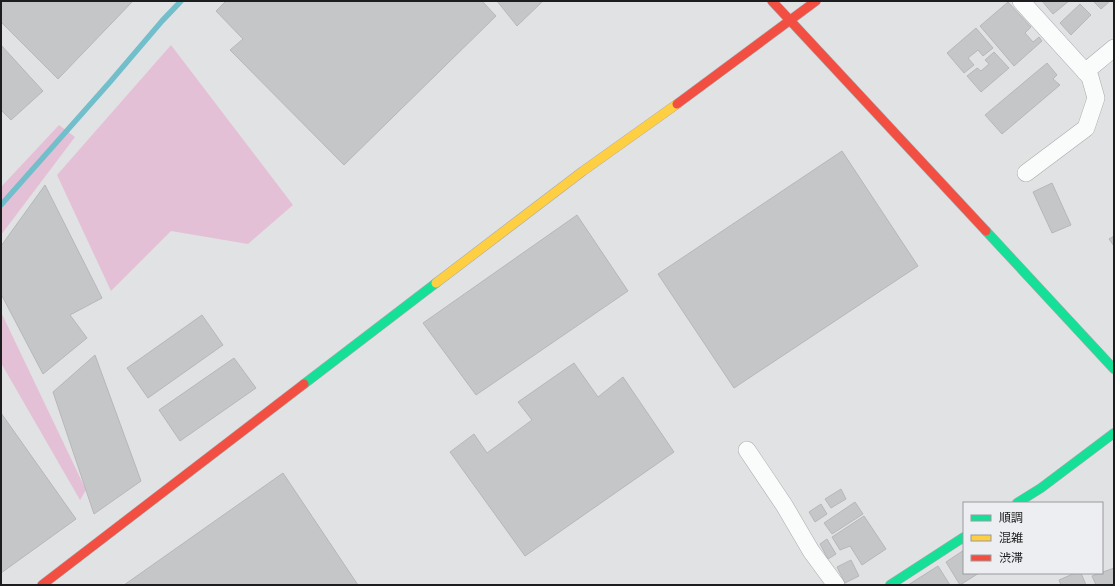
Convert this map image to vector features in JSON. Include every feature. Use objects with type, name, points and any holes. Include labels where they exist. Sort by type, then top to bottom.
[{"type":"street","points":[[772,1],[1114,369]]},
{"type":"street","points":[[42,585],[583,171],[670,110],[816,1]]},
{"type":"street","points":[[1020,1],[1090,77],[1096,98],[1086,128],[1026,173]]},
{"type":"street","points":[[1086,72],[1114,48]]},
{"type":"street","points":[[1019,502],[1041,488],[1114,433]]},
{"type":"street","points":[[747,450],[784,505],[811,551],[836,585]]},
{"type":"street","points":[[890,585],[963,538]]},
{"type":"shaded area","points":[[171,45],[293,205],[248,244],[171,231],[111,291],[57,175]]},
{"type":"shaded area","points":[[59,125],[75,137],[1,235],[1,187]]},
{"type":"shaded area","points":[[1,312],[86,490],[80,500],[1,363]]},
{"type":"building","points":[[1,1],[133,1],[58,79],[1,22]]},
{"type":"building","points":[[226,1],[482,1],[496,16],[344,165],[230,50],[243,39],[216,11]]},
{"type":"building","points":[[497,1],[543,1],[517,26]]},
{"type":"building","points":[[1042,1],[1069,1],[1053,14]]},
{"type":"building","points":[[1093,1],[1110,1],[1101,9]]},
{"type":"building","points":[[1008,2],[1031,27],[1025,33],[1033,42],[1039,37],[1042,41],[1014,66],[980,26]]},
{"type":"building","points":[[1080,4],[1091,15],[1071,35],[1060,23]]},
{"type":"building","points":[[976,28],[993,48],[983,56],[978,50],[968,58],[974,65],[964,73],[947,53]]},
{"type":"building","points":[[1,45],[43,91],[11,120],[1,110]]},
{"type":"building","points":[[994,52],[1009,68],[981,92],[967,76],[977,68],[981,71],[989,64],[985,60]]},
{"type":"building","points":[[1047,63],[1057,75],[1053,79],[1060,85],[1002,134],[985,115]]},
{"type":"building","points":[[842,151],[918,266],[734,388],[658,274]]},
{"type":"building","points":[[1052,183],[1071,225],[1052,233],[1033,192]]},
{"type":"building","points":[[45,185],[102,298],[70,315],[87,338],[43,374],[1,294],[1,246]]},
{"type":"building","points":[[577,215],[628,291],[476,395],[423,323]]},
{"type":"building","points":[[1114,236],[1114,246],[1109,239]]},
{"type":"building","points":[[202,315],[223,345],[148,398],[127,368]]},
{"type":"building","points":[[95,355],[141,481],[94,514],[53,392]]},
{"type":"building","points":[[234,358],[256,388],[180,441],[159,410]]},
{"type":"building","points":[[574,363],[598,397],[623,377],[674,452],[525,556],[450,452],[474,434],[487,453],[532,420],[518,402]]},
{"type":"building","points":[[1,413],[76,519],[1,573]]},
{"type":"building","points":[[283,473],[358,585],[124,585]]},
{"type":"building","points":[[841,489],[846,499],[831,508],[825,499]]},
{"type":"building","points":[[855,502],[863,514],[832,534],[824,523]]},
{"type":"building","points":[[821,504],[827,514],[815,522],[809,512]]},
{"type":"building","points":[[864,516],[886,549],[862,565],[850,546],[840,550],[832,537]]},
{"type":"building","points":[[827,539],[836,554],[828,559],[820,544]]},
{"type":"building","points":[[963,551],[963,574],[977,574],[960,585],[946,562]]},
{"type":"building","points":[[851,560],[859,576],[845,583],[837,567]]},
{"type":"building","points":[[938,566],[950,585],[908,585]]},
{"type":"building","points":[[1114,568],[1114,585],[1096,585],[1092,576],[1103,574],[1103,572]]},
{"type":"building","points":[[1073,574],[1081,574],[1086,585],[1061,585],[1059,580]]},
{"type":"waterway","points":[[1,205],[181,1]]},
{"type":"traffic: fast","points":[[986,231],[1114,369]]},
{"type":"traffic: fast","points":[[304,384],[436,283]]},
{"type":"traffic: fast","points":[[1019,502],[1041,488],[1114,433]]},
{"type":"traffic: fast","points":[[890,585],[963,538]]},
{"type":"traffic: slow","points":[[436,283],[583,171],[677,104]]},
{"type":"traffic: jam","points":[[772,1],[986,231]]},
{"type":"traffic: jam","points":[[677,104],[816,1]]},
{"type":"traffic: jam","points":[[42,585],[304,384]]}]
